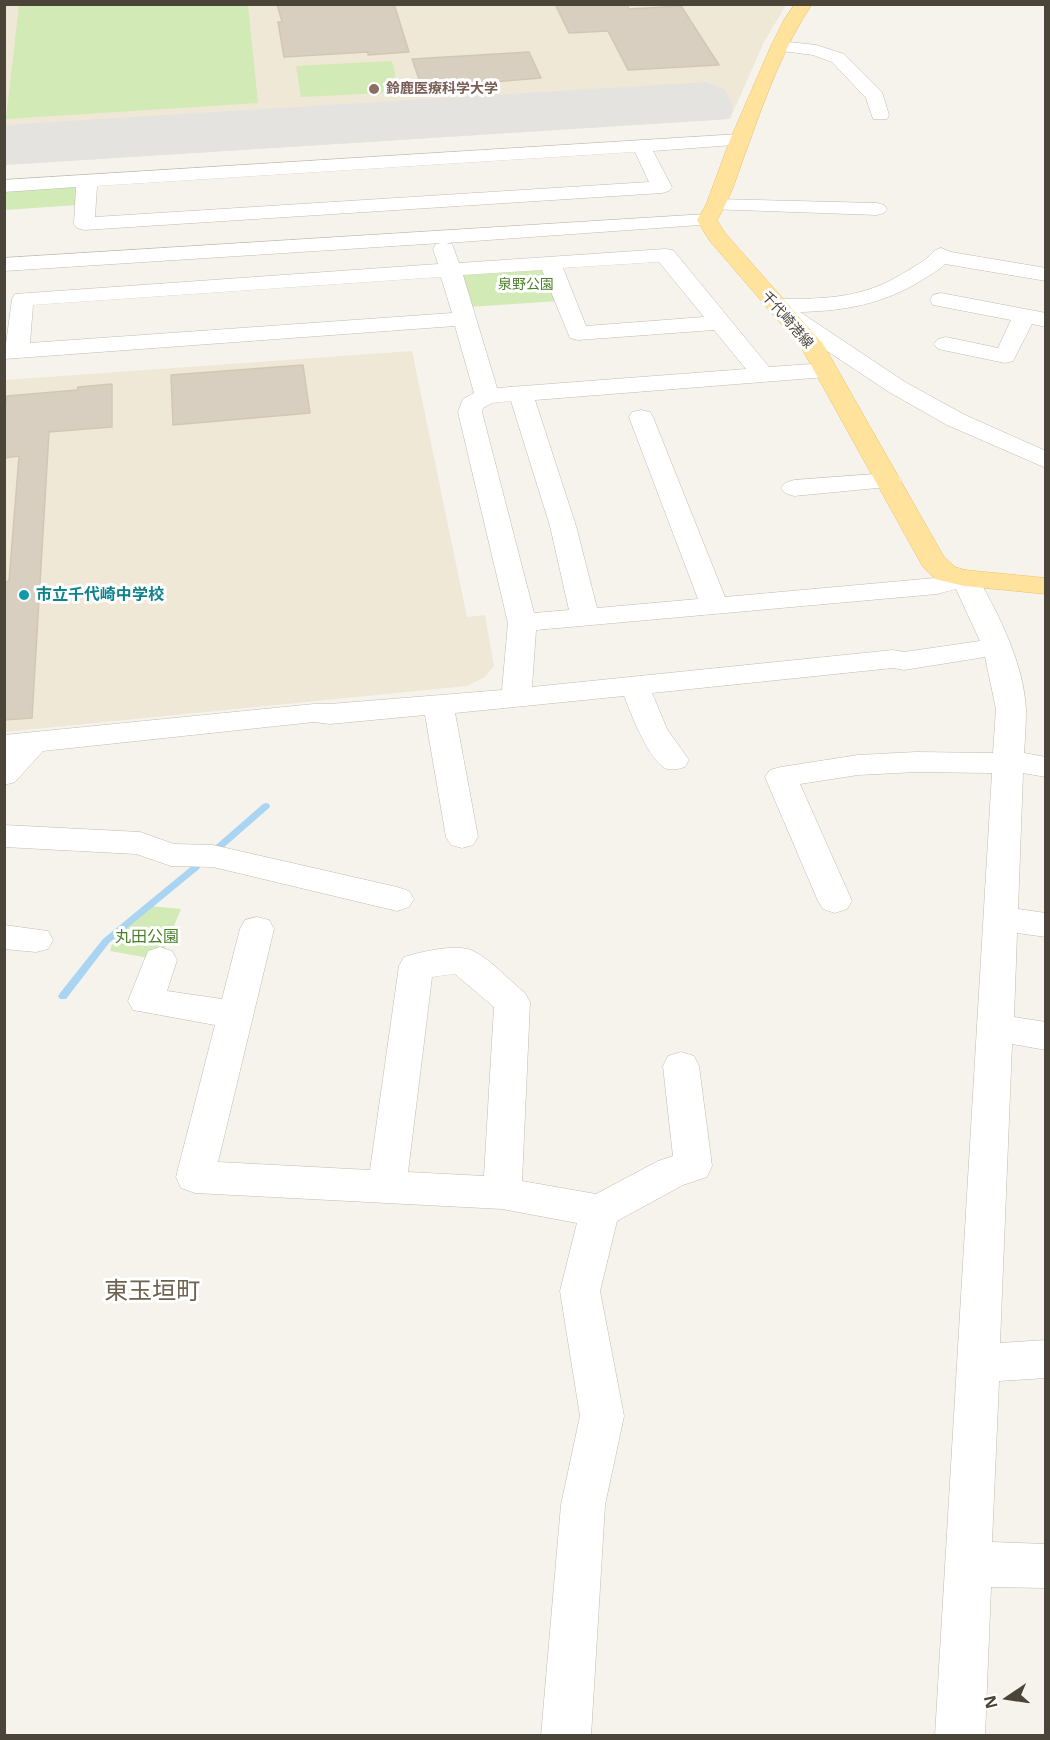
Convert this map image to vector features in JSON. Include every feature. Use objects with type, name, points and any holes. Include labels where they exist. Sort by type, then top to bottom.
[{"type":"main road","points":[[712,212],[780,46],[792,20],[804,4]]},
{"type":"main road","name":"千代崎港線","points":[[712,212],[716,236],[811,344],[933,561],[945,573],[964,578],[1046,586]]},
{"type":"street","points":[[780,46],[816,50],[838,58],[875,96],[879,115]]},
{"type":"street","points":[[4,186],[740,140]]},
{"type":"street","points":[[75,250],[76,229],[84,224],[662,187],[641,146]]},
{"type":"street","points":[[313,234],[317,209],[318,166]]},
{"type":"street","points":[[84,224],[87,181]]},
{"type":"street","points":[[4,265],[440,238],[712,212],[877,209]]},
{"type":"street","points":[[440,238],[487,396]]},
{"type":"street","points":[[465,319],[11,352],[23,299],[665,255],[763,375]]},
{"type":"street","points":[[779,308],[836,305],[859,301],[911,280],[935,264],[940,256],[1046,275]]},
{"type":"street","points":[[550,262],[578,333],[721,323]]},
{"type":"street","points":[[941,300],[1035,319],[1005,356],[946,344]]},
{"type":"street","points":[[779,308],[907,392],[956,420],[1046,461]]},
{"type":"street","points":[[516,698],[522,623],[470,412],[472,404],[487,396],[826,370]]},
{"type":"street","points":[[521,394],[563,526],[585,618]]},
{"type":"street","points":[[641,417],[715,607]]},
{"type":"street","points":[[794,488],[890,482]]},
{"type":"street","points":[[522,623],[938,586],[964,578],[974,595],[996,647],[1007,681],[1011,709],[1010,764],[977,1363],[960,1736]]},
{"type":"street","points":[[4,775],[19,744],[314,713],[330,714],[516,698],[893,659],[904,661],[996,647]]},
{"type":"street","points":[[634,685],[653,730],[674,760]]},
{"type":"street","points":[[438,704],[462,837]]},
{"type":"street","points":[[835,901],[781,777],[858,765],[916,762],[1046,767]]},
{"type":"street","points":[[4,836],[140,843],[171,855],[213,856],[397,899]]},
{"type":"street","points":[[1001,919],[1046,925]]},
{"type":"street","points":[[257,929],[195,1177],[502,1193],[600,1211],[672,1172],[693,1166],[681,1066]]},
{"type":"street","points":[[160,960],[146,1001],[235,1015]]},
{"type":"street","points":[[387,1187],[416,966],[462,960],[512,1002],[502,1193]]},
{"type":"street","points":[[996,1028],[1046,1036]]},
{"type":"street","points":[[566,1736],[583,1505],[602,1416],[580,1291],[600,1211]]},
{"type":"street","points":[[977,1363],[1046,1359]]},
{"type":"street","points":[[967,1564],[1046,1566]]},
{"type":"shaded area","name":"鈴鹿医療科学大学","points":[[5,5],[786,5],[764,42],[730,119],[5,165]]},
{"type":"shaded area","points":[[706,82],[724,89],[733,105],[730,119],[5,165],[5,126],[18,124]]},
{"type":"shaded area","points":[[412,351],[467,617],[485,615],[494,666],[485,677],[467,686],[5,732],[5,380]]},
{"type":"green space","points":[[19,5],[248,5],[258,103],[6,119]]},
{"type":"green space","points":[[392,61],[399,92],[301,97],[296,66]]},
{"type":"green space","points":[[69,186],[77,189],[77,205],[5,210],[5,190]]},
{"type":"green space","name":"泉野公園","points":[[546,269],[558,301],[469,307],[461,277],[469,272]]},
{"type":"green space","name":"丸田公園","points":[[150,906],[181,909],[160,960],[110,951],[114,938]]},
{"type":"building","points":[[277,4],[394,4],[409,52],[284,57],[278,22],[282,22]]},
{"type":"building","points":[[555,4],[627,4],[629,9],[681,6],[719,65],[628,70],[608,31],[569,33]]},
{"type":"building","points":[[529,52],[541,78],[492,82],[494,86],[435,90],[433,85],[421,85],[412,59]]},
{"type":"building","points":[[303,365],[310,413],[173,425],[171,375]]},
{"type":"building","points":[[112,384],[112,427],[49,432],[32,718],[4,720],[4,582],[9,581],[19,456],[4,458],[4,417],[7,396],[77,390],[78,387]]},
{"type":"waterway","points":[[219,847],[266,806]]},
{"type":"waterway","points":[[63,996],[106,941],[196,867]]},
{"type":"place","name":"鈴鹿医療科学大学","points":[[374,89]]},
{"type":"place","name":"市立千代崎中学校","points":[[24,595]]},
{"type":"district","name":"東玉垣町","points":[[152,1292]]}]
